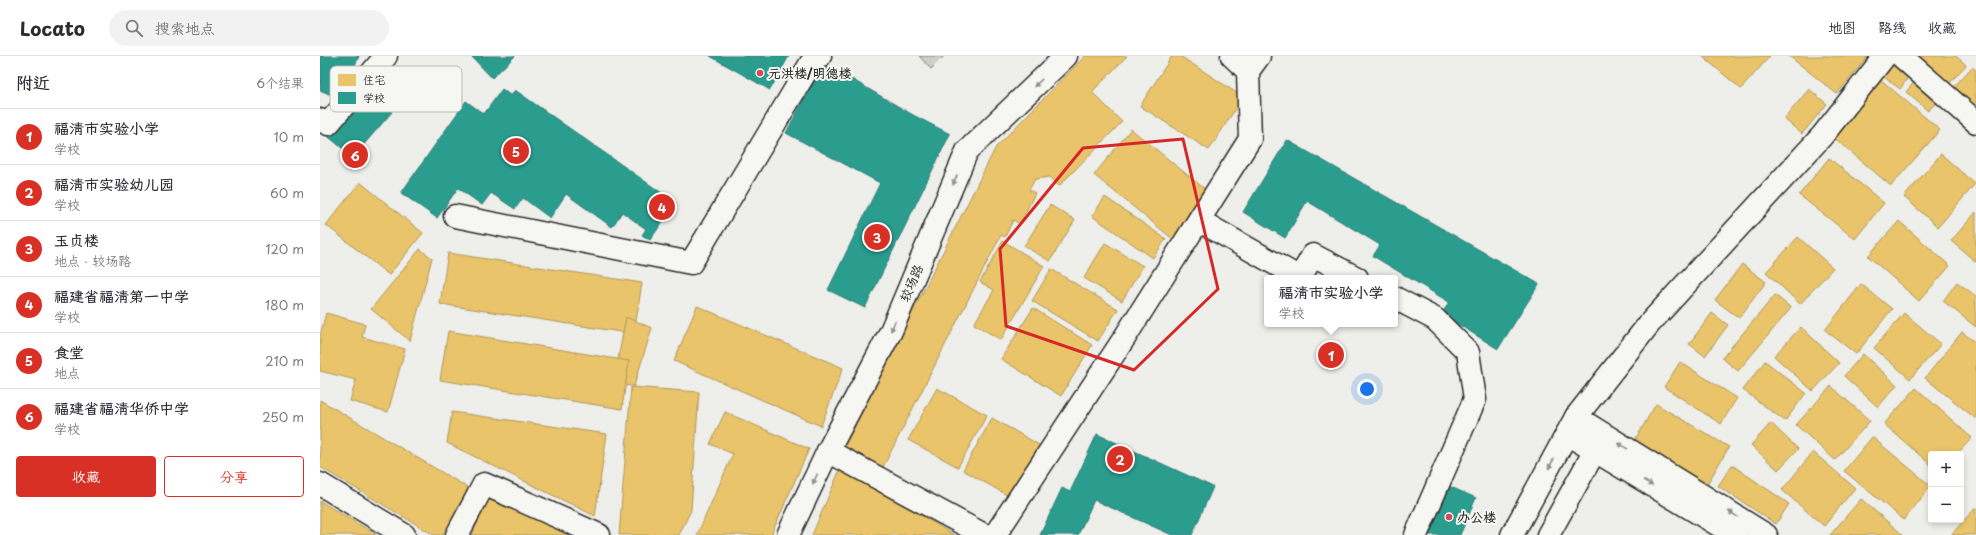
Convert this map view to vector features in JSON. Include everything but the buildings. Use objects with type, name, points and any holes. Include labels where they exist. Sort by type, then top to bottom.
[{"type":"street","points":[[377,66],[386,56]]},
{"type":"street","points":[[455,216],[691,262],[811,64],[820,56]]},
{"type":"street","name":"较场路","points":[[788,535],[828,451],[891,331],[967,151],[1066,56]]},
{"type":"street","points":[[995,535],[1200,221],[1250,139],[1254,64],[1232,56]]},
{"type":"street","points":[[1512,535],[1571,426],[1649,324],[1822,136],[1885,56]]},
{"type":"street","points":[[1901,56],[1976,122]]},
{"type":"street","points":[[320,120],[328,124],[338,112]]},
{"type":"street","points":[[1200,221],[1295,275]]},
{"type":"street","points":[[1302,275],[1314,255],[1351,275]]},
{"type":"street","points":[[1398,300],[1435,319],[1468,352],[1475,399],[1416,535]]},
{"type":"street","points":[[1571,426],[1766,535]]},
{"type":"street","points":[[1548,535],[1599,443]]},
{"type":"street","points":[[1599,443],[1735,535]]},
{"type":"street","points":[[828,451],[984,535]]},
{"type":"street","points":[[320,484],[404,535]]},
{"type":"street","points":[[457,535],[484,484],[599,535]]},
{"type":"highlighted area","points":[[1183,139],[1218,289],[1134,370],[1006,326],[1000,249],[1083,148]]},
{"type":"shaded area","points":[[919,56],[944,56],[931,69]]},
{"type":"place","name":"元洪楼/明德楼","points":[[760,73]]},
{"type":"place","name":"食堂","points":[[516,151]]},
{"type":"place","name":"福建省福清华侨中学","points":[[355,155]]},
{"type":"place","name":"福建省福清第一中学","points":[[662,207]]},
{"type":"place","name":"玉贞楼","points":[[877,237]]},
{"type":"place","name":"福清市实验小学","points":[[1331,355]]},
{"type":"place","name":"福清市实验幼儿园","points":[[1120,459]]},
{"type":"place","name":"办公楼","points":[[1449,517]]}]
